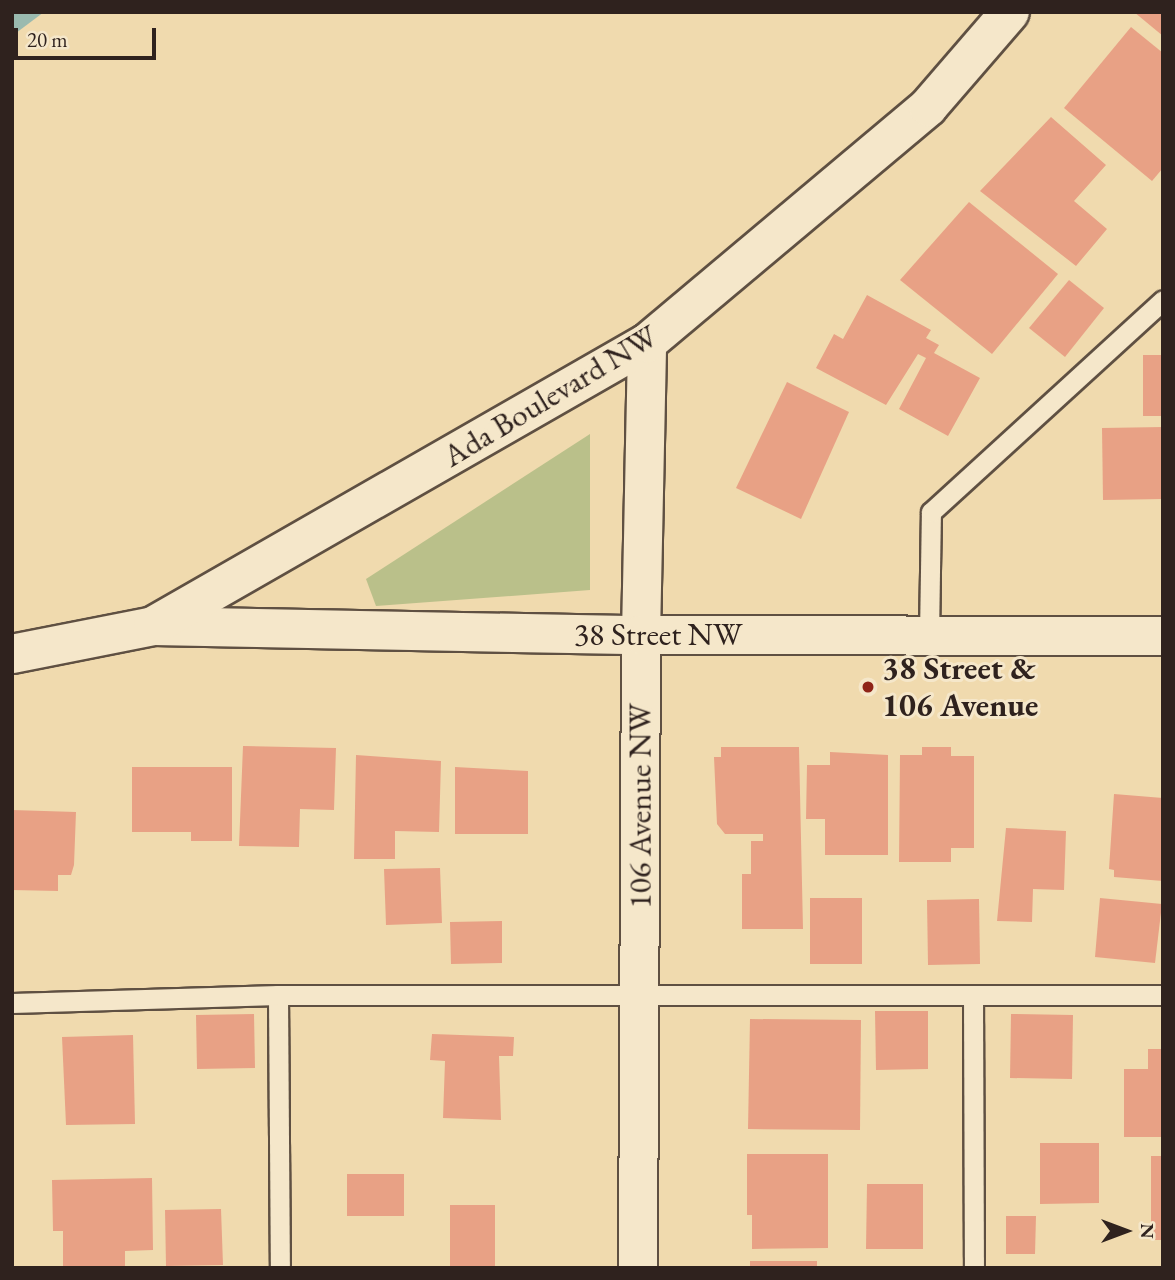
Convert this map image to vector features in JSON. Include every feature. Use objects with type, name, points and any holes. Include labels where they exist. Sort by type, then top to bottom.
[{"type":"street","name":"Ada Boulevard NW","points":[[12,654],[153,626],[647,343],[929,107],[1010,12]]},
{"type":"street","name":"106 Avenue NW","points":[[638,1268],[641,635],[647,343]]},
{"type":"street","name":"38 Street NW","points":[[153,626],[641,635],[1163,636]]},
{"type":"lane","points":[[929,635],[931,512],[1163,300]]},
{"type":"lane","points":[[278,995],[280,1268]]},
{"type":"lane","points":[[12,1003],[278,995],[1163,995]]},
{"type":"lane","points":[[973,995],[974,1268]]},
{"type":"green space","points":[[590,434],[590,590],[376,606],[366,579]]},
{"type":"water","points":[[12,12],[44,12],[12,36]]},
{"type":"building","points":[[1134,12],[1163,12],[1163,36]]},
{"type":"building","points":[[1131,27],[1163,53],[1163,168],[1152,181],[1064,108]]},
{"type":"building","points":[[1051,117],[1106,165],[1074,201],[1107,229],[1076,266],[980,191]]},
{"type":"building","points":[[969,202],[1058,274],[992,354],[900,280]]},
{"type":"building","points":[[1069,280],[1104,308],[1065,357],[1029,328]]},
{"type":"building","points":[[867,295],[931,330],[926,338],[939,345],[934,353],[980,378],[948,436],[899,409],[926,358],[918,354],[886,405],[816,368],[834,334],[843,339]]},
{"type":"building","points":[[1143,355],[1163,355],[1163,416],[1143,416]]},
{"type":"building","points":[[787,382],[849,412],[801,519],[736,488]]},
{"type":"building","points":[[1163,427],[1163,499],[1103,500],[1102,428]]},
{"type":"building","points":[[243,746],[336,748],[334,810],[300,809],[299,847],[239,846]]},
{"type":"building","points":[[721,747],[799,747],[803,929],[742,929],[742,874],[751,874],[751,841],[763,841],[763,834],[725,834],[717,824],[714,757],[721,757]]},
{"type":"building","points":[[922,747],[951,747],[951,756],[974,756],[974,848],[951,848],[951,862],[899,862],[900,755],[922,755]]},
{"type":"building","points":[[830,752],[888,755],[888,855],[825,855],[825,819],[806,819],[807,765],[830,765]]},
{"type":"building","points":[[356,755],[441,761],[439,832],[395,831],[395,859],[354,859]]},
{"type":"building","points":[[132,767],[232,767],[232,841],[191,841],[191,832],[132,832]]},
{"type":"building","points":[[455,767],[528,771],[528,834],[455,834]]},
{"type":"building","points":[[1114,794],[1163,798],[1163,881],[1114,877],[1114,870],[1109,869]]},
{"type":"building","points":[[12,810],[76,812],[74,865],[71,875],[58,875],[58,891],[12,890]]},
{"type":"building","points":[[1006,828],[1066,831],[1064,890],[1033,889],[1032,922],[997,921]]},
{"type":"building","points":[[440,868],[442,923],[386,925],[384,869]]},
{"type":"building","points":[[810,898],[862,898],[862,964],[810,964]]},
{"type":"building","points":[[1100,898],[1162,904],[1155,963],[1095,957]]},
{"type":"building","points":[[979,899],[980,964],[928,965],[927,900]]},
{"type":"building","points":[[502,921],[502,963],[451,964],[450,922]]},
{"type":"building","points":[[875,1011],[928,1011],[928,1069],[876,1070]]},
{"type":"building","points":[[254,1014],[255,1068],[197,1069],[196,1015]]},
{"type":"building","points":[[1011,1014],[1073,1015],[1072,1079],[1010,1078]]},
{"type":"building","points":[[750,1019],[861,1020],[860,1130],[748,1129]]},
{"type":"building","points":[[432,1034],[514,1037],[513,1056],[499,1056],[501,1120],[443,1118],[445,1061],[430,1060]]},
{"type":"building","points":[[133,1035],[135,1124],[66,1125],[62,1037]]},
{"type":"building","points":[[1148,1049],[1163,1049],[1163,1137],[1124,1137],[1124,1069],[1148,1069]]},
{"type":"building","points":[[1040,1143],[1099,1143],[1099,1203],[1040,1204]]},
{"type":"building","points":[[747,1154],[828,1154],[828,1248],[752,1249],[752,1215],[747,1215]]},
{"type":"building","points":[[1151,1156],[1163,1156],[1163,1240],[1151,1240]]},
{"type":"building","points":[[347,1174],[404,1174],[404,1216],[347,1216]]},
{"type":"building","points":[[152,1178],[153,1250],[125,1251],[125,1268],[63,1268],[63,1231],[53,1231],[52,1180]]},
{"type":"building","points":[[867,1184],[923,1184],[923,1249],[866,1249]]},
{"type":"building","points":[[450,1205],[495,1205],[495,1268],[450,1268]]},
{"type":"building","points":[[221,1209],[223,1265],[166,1266],[165,1210]]},
{"type":"building","points":[[1006,1216],[1036,1216],[1035,1254],[1006,1254]]},
{"type":"building","points":[[750,1261],[817,1261],[817,1268],[750,1268]]},
{"type":"place","name":"38 Street & 106 Avenue","points":[[868,687]]}]
